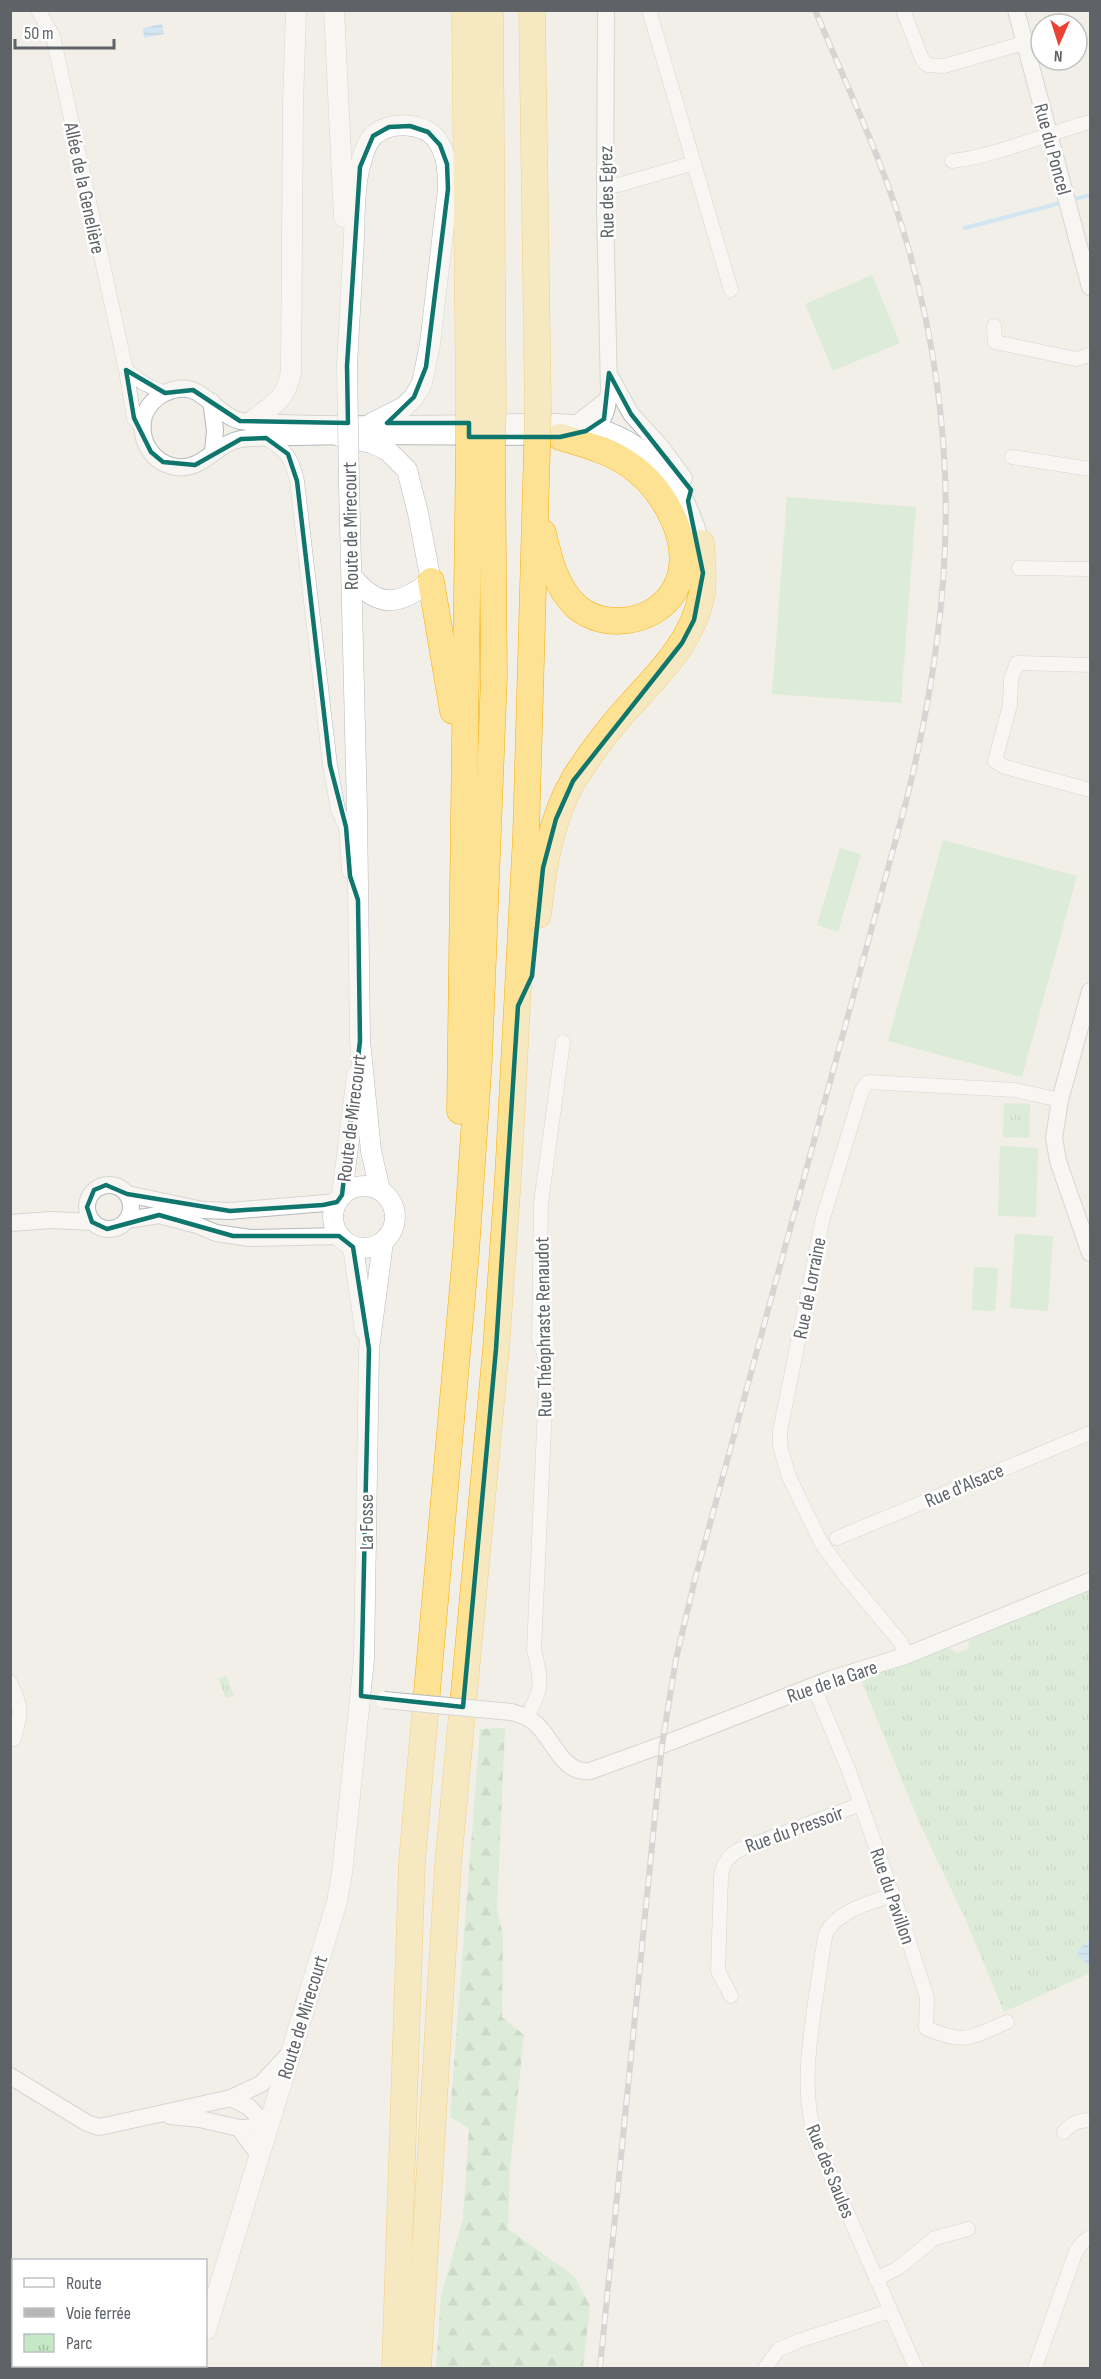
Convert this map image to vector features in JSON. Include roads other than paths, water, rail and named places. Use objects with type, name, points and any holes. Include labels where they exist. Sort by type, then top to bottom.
[{"type":"highway","points":[[465,10],[481,408]]},
{"type":"highway","points":[[466,1252],[459,1169],[462,879],[481,446],[490,10]]},
{"type":"highway","points":[[532,10],[538,408],[558,436],[602,450],[627,464],[641,474],[659,494],[676,525],[682,551],[682,567],[673,591],[652,612],[638,618],[621,621],[606,621],[578,607],[555,575],[548,555],[536,500]]},
{"type":"highway","points":[[418,2368],[448,1865],[496,1349],[518,1006],[536,500],[558,436]]},
{"type":"highway","points":[[394,2368],[412,1861],[466,1252],[479,1059],[494,677],[481,446]]},
{"type":"highway","points":[[518,1006],[532,976],[543,868],[556,819],[573,780],[631,704],[662,672],[682,643],[694,620],[702,594],[704,573],[700,543]]},
{"type":"highway","points":[[431,581],[453,709],[462,879]]},
{"type":"main road","points":[[250,422],[281,399],[286,391],[291,372],[293,60],[296,10]]},
{"type":"main road","name":"Route de Mirecourt","points":[[334,10],[342,150],[360,1041],[371,1151],[380,1190]]},
{"type":"main road","points":[[347,366],[356,206],[362,158],[373,136],[400,125],[410,126],[428,132],[435,138],[447,164],[448,189],[430,344],[422,383],[414,397],[404,407],[372,423]]},
{"type":"main road","points":[[339,436],[371,443],[387,450],[399,459],[406,470],[418,513],[431,581],[412,595],[399,600],[385,600],[370,596],[352,576]]},
{"type":"main road","name":"Route de Mirecourt","points":[[339,1198],[360,1041]]},
{"type":"main road","points":[[364,1186],[380,1190],[387,1196],[395,1211],[393,1228],[383,1242],[368,1248],[346,1242],[333,1220],[339,1198],[356,1187],[364,1186]]},
{"type":"main road","name":"La Fosse","points":[[346,1242],[369,1349]]},
{"type":"main road","name":"La Fosse","points":[[362,1696],[367,1586],[369,1349],[383,1242]]},
{"type":"main road","name":"Route de Mirecourt","points":[[207,2327],[258,2154],[338,1902],[362,1696]]},
{"type":"street","name":"Allée de la Genelière","points":[[38,10],[53,36],[126,370],[134,418],[143,429]]},
{"type":"street","name":"Rue des Egrez","points":[[606,10],[608,399]]},
{"type":"street","points":[[649,10],[731,290]]},
{"type":"street","points":[[903,10],[922,59],[927,65],[944,66],[1024,43]]},
{"type":"street","name":"Rue du Poncel","points":[[1016,10],[1071,214],[1088,267],[1090,286]]},
{"type":"street","points":[[952,161],[972,158],[1090,122]]},
{"type":"street","points":[[606,186],[618,185],[694,163]]},
{"type":"street","points":[[994,326],[994,342],[1076,359],[1090,355]]},
{"type":"street","points":[[126,370],[142,383],[165,393]]},
{"type":"street","points":[[609,373],[631,414],[662,448],[686,480],[691,490],[688,501]]},
{"type":"street","points":[[608,399],[558,436],[372,423],[233,420],[218,410],[212,401],[193,390],[179,389],[165,393],[154,400],[146,412],[143,429],[144,439],[151,452],[171,466],[182,467],[195,465],[233,441],[266,438],[558,436],[586,431],[596,426],[607,412],[608,399]]},
{"type":"street","points":[[212,401],[215,430],[213,453]]},
{"type":"street","points":[[596,426],[623,437],[647,453],[672,478],[688,501],[700,543]]},
{"type":"street","points":[[266,438],[283,448],[288,454],[297,481],[330,765],[338,810],[346,827],[350,876],[358,900]]},
{"type":"street","points":[[1012,457],[1090,469]]},
{"type":"street","points":[[1019,568],[1090,569]]},
{"type":"street","points":[[1090,665],[1017,663],[1011,679],[1010,705],[995,761],[1005,767],[1090,787]]},
{"type":"street","points":[[1090,991],[1054,1128],[1055,1148],[1090,1253]]},
{"type":"street","name":"Rue Théophraste Renaudot","points":[[527,1717],[538,1697],[541,1677],[534,1649],[547,1363],[539,1339],[542,1203],[562,1042]]},
{"type":"street","name":"Rue de Lorraine","points":[[905,1656],[902,1644],[822,1544],[789,1477],[780,1446],[780,1431],[823,1218],[865,1084],[868,1082],[1015,1090],[1060,1100]]},
{"type":"street","points":[[92,1222],[87,1208],[89,1198],[94,1190],[106,1185],[118,1186],[127,1194],[203,1210],[285,1208],[339,1198]]},
{"type":"street","points":[[10,1223],[52,1220],[92,1222],[107,1229],[119,1227],[127,1220],[131,1207],[127,1194]]},
{"type":"street","points":[[52,1220],[89,1198]]},
{"type":"street","points":[[127,1220],[159,1215],[197,1225],[216,1233],[250,1238],[346,1242]]},
{"type":"street","name":"Rue d'Alsace","points":[[837,1538],[1090,1433]]},
{"type":"street","name":"Rue de la Gare","points":[[527,1717],[542,1730],[571,1767],[581,1771],[600,1768],[813,1685],[905,1656],[1090,1581]]},
{"type":"street","points":[[10,1682],[21,1706],[21,1716],[14,1738]]},
{"type":"street","name":"Rue du Pavillon","points":[[813,1685],[861,1804],[927,1998],[926,2028],[945,2036],[966,2040],[1007,2022]]},
{"type":"street","points":[[362,1696],[510,1712],[527,1717]]},
{"type":"street","name":"Rue du Pressoir","points":[[731,1996],[718,1971],[721,1876],[722,1868],[728,1858],[741,1849],[861,1804]]},
{"type":"street","name":"Rue des Saules","points":[[893,1895],[841,1915],[826,1933],[806,2073],[809,2113],[816,2142],[916,2368]]},
{"type":"street","points":[[10,2076],[94,2126],[160,2115],[231,2098],[261,2084],[292,2051]]},
{"type":"street","points":[[231,2098],[249,2107],[267,2127]]},
{"type":"street","points":[[160,2115],[200,2119],[239,2128],[267,2127]]},
{"type":"street","points":[[1064,2132],[1078,2121],[1090,2120]]},
{"type":"street","points":[[239,2128],[258,2154]]},
{"type":"street","points":[[876,2279],[898,2268],[935,2238],[968,2229]]},
{"type":"street","points":[[1035,2368],[1076,2251],[1082,2242],[1090,2237]]},
{"type":"street","points":[[765,2368],[778,2350],[798,2341],[890,2311]]},
{"type":"water","points":[[162,24],[164,34],[144,38],[143,28]]},
{"type":"water","points":[[1090,1939],[1090,1965],[1085,1965],[1085,1961],[1078,1955],[1078,1950]]},
{"type":"waterway","points":[[1071,200],[1090,195]]},
{"type":"waterway","points":[[965,228],[1064,202]]},
{"type":"railway","points":[[600,2368],[662,1745],[676,1659],[695,1579],[906,802],[922,731],[934,661],[942,592],[946,524],[944,457],[938,388],[926,318],[908,247],[888,186],[815,10]]}]
